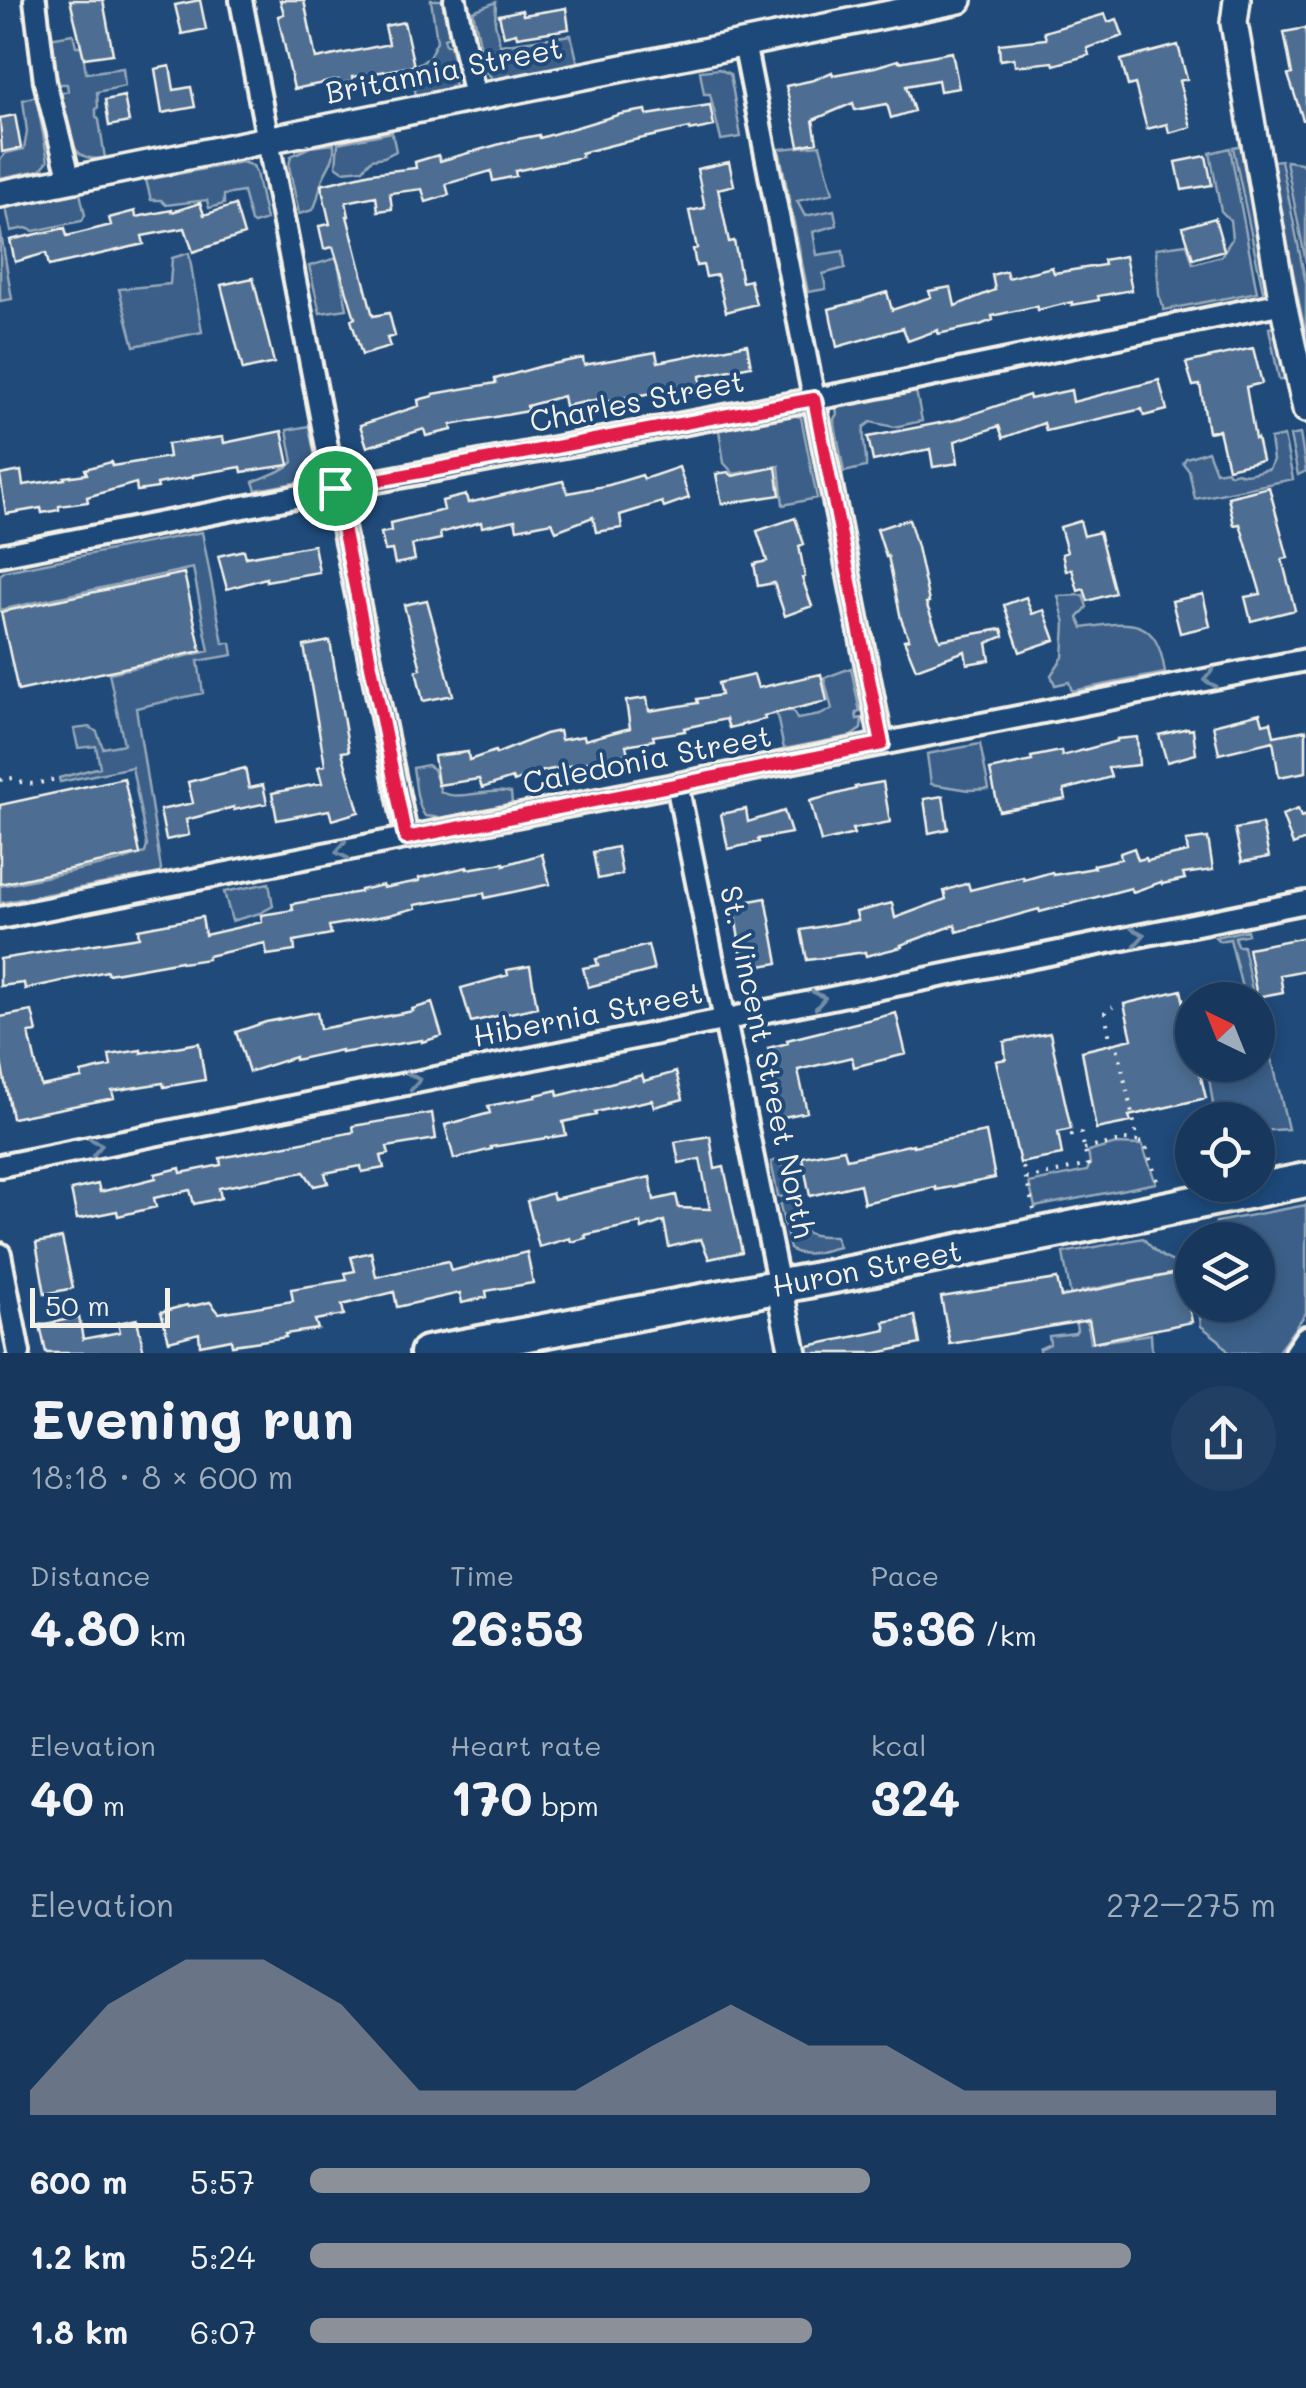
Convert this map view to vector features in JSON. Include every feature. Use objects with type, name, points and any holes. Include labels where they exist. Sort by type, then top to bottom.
[{"type":"main road","name":"Huron Street","points":[[427,1353],[1306,1180]]},
{"type":"street","points":[[35,0],[45,82],[70,180]]},
{"type":"street","points":[[241,0],[406,838]]},
{"type":"street","points":[[456,0],[475,98]]},
{"type":"street","name":"Britannia Street","points":[[0,194],[960,0]]},
{"type":"street","points":[[1237,0],[1234,24],[1283,303],[1306,409]]},
{"type":"street","points":[[744,44],[882,744]]},
{"type":"street","name":"Charles Street","points":[[0,556],[335,488],[814,399],[1283,303]]},
{"type":"street","name":"Caledonia Street","points":[[0,918],[1306,660]]},
{"type":"street","name":"St. Vincent Street North","points":[[677,784],[792,1353]]},
{"type":"street","name":"Hibernia Street","points":[[0,1166],[1306,902]]},
{"type":"street","points":[[0,1254],[19,1353]]},
{"type":"street","points":[[1295,1353],[1306,1338]]},
{"type":"path","points":[[0,780],[13,778],[32,786],[56,779]]},
{"type":"path","points":[[1114,1007],[1105,1012],[1106,1027],[1111,1044],[1117,1046],[1138,1141]]},
{"type":"path","points":[[1026,1180],[1088,1166],[1081,1133],[1068,1136]]},
{"type":"path","points":[[1084,1149],[1124,1140],[1145,1144],[1159,1186]]},
{"type":"path","points":[[1023,1168],[1034,1210]]},
{"type":"shaded area","points":[[431,0],[442,0],[449,36],[444,38],[446,45],[450,45],[456,70],[454,85],[416,96],[412,73],[417,64],[428,59],[437,41]]},
{"type":"shaded area","points":[[496,2],[500,45],[571,35],[578,64],[493,79],[486,72],[473,11]]},
{"type":"shaded area","points":[[73,34],[76,46],[82,46],[86,73],[123,68],[125,86],[97,92],[96,116],[105,158],[82,155],[67,128],[61,93],[68,91],[67,84],[59,84],[49,38]]},
{"type":"shaded area","points":[[719,69],[730,74],[741,137],[721,140],[710,94],[704,94],[700,71]]},
{"type":"shaded area","points":[[36,96],[48,161],[40,170],[0,178],[0,160],[6,153],[24,149],[27,132],[23,100]]},
{"type":"shaded area","points":[[392,132],[396,151],[372,159],[363,169],[343,171],[336,166],[338,143]]},
{"type":"shaded area","points":[[334,144],[333,158],[313,210],[299,214],[289,166],[291,156],[310,147]]},
{"type":"shaded area","points":[[820,145],[833,193],[797,201],[805,216],[834,210],[837,225],[813,232],[817,255],[843,251],[845,268],[823,274],[826,289],[808,292],[779,149]]},
{"type":"shaded area","points":[[1244,145],[1268,282],[1263,291],[1233,147]]},
{"type":"shaded area","points":[[1230,148],[1257,292],[1164,310],[1159,295],[1156,248],[1187,244],[1193,264],[1221,256],[1232,239],[1230,220],[1221,211],[1210,153]]},
{"type":"shaded area","points":[[1281,160],[1306,284],[1306,337],[1271,161]]},
{"type":"shaded area","points":[[1286,161],[1301,163],[1306,169],[1306,263]]},
{"type":"shaded area","points":[[242,162],[253,166],[256,173],[266,220],[251,222],[243,192],[224,195],[224,204],[209,208],[207,200],[166,205],[161,200],[151,200],[146,180]]},
{"type":"shaded area","points":[[80,193],[85,215],[82,221],[34,231],[11,231],[6,208]]},
{"type":"shaded area","points":[[0,228],[12,299],[0,301]]},
{"type":"shaded area","points":[[189,253],[202,332],[134,346],[119,289],[170,284],[172,258]]},
{"type":"shaded area","points":[[337,258],[347,309],[320,313],[309,266]]},
{"type":"shaded area","points":[[1274,327],[1289,377],[1279,380],[1269,328]]},
{"type":"shaded area","points":[[916,391],[922,421],[894,427],[871,422],[864,427],[866,467],[844,472],[834,419],[836,407]]},
{"type":"shaded area","points":[[792,415],[801,417],[817,498],[783,505],[779,466],[734,474],[724,463],[719,430]]},
{"type":"shaded area","points":[[309,426],[317,467],[312,480],[256,490],[253,482],[293,462],[287,430]]},
{"type":"shaded area","points":[[1300,434],[1306,471],[1298,475],[1290,436]]},
{"type":"shaded area","points":[[1284,436],[1293,479],[1195,499],[1189,471],[1183,463],[1186,458],[1208,451],[1216,472],[1253,473],[1269,469],[1273,460],[1270,439]]},
{"type":"shaded area","points":[[202,532],[223,643],[231,643],[233,655],[198,661],[203,693],[136,708],[160,873],[0,903],[0,886],[145,853],[147,846],[132,767],[60,782],[59,778],[100,767],[96,746],[78,748],[74,729],[90,727],[97,732],[103,748],[124,744],[109,673],[209,651],[193,568],[0,610],[0,575]]},
{"type":"shaded area","points":[[1083,595],[1087,607],[1078,618],[1083,628],[1139,626],[1155,641],[1165,673],[1072,691],[1069,682],[1055,685],[1051,675],[1063,657],[1065,623],[1058,596]]},
{"type":"shaded area","points":[[851,668],[861,729],[851,736],[784,749],[776,711],[782,691],[788,711],[793,711],[797,719],[820,715],[832,709],[824,678]]},
{"type":"shaded area","points":[[980,744],[989,789],[931,784],[927,754]]},
{"type":"shaded area","points":[[427,765],[433,769],[441,792],[457,796],[511,793],[512,803],[443,818],[425,816],[413,768]]},
{"type":"shaded area","points":[[269,883],[273,906],[232,921],[224,892]]},
{"type":"shaded area","points":[[1247,930],[1248,934],[1235,937],[1237,946],[1243,946],[1250,982],[1241,982],[1230,939],[1219,941],[1215,937]]},
{"type":"shaded area","points":[[1275,1072],[1288,1129],[1275,1130],[1275,1102],[1213,1102],[1210,1082],[1275,1082]]},
{"type":"shaded area","points":[[1116,1144],[1142,1145],[1156,1183],[1035,1207],[1029,1183],[1087,1171],[1088,1152]]},
{"type":"shaded area","points":[[778,1160],[797,1225],[810,1234],[835,1236],[839,1247],[807,1254],[790,1249],[780,1205],[782,1197],[778,1196],[771,1162]]},
{"type":"shaded area","points":[[1306,1205],[1306,1313],[1277,1353],[1229,1353],[1201,1326],[1200,1322],[1275,1322],[1275,1222],[1216,1222]]},
{"type":"shaded area","points":[[1143,1238],[1175,1262],[1175,1273],[1082,1291],[1090,1343],[1151,1334],[1152,1353],[1040,1353],[1039,1349],[1050,1344],[1049,1336],[1077,1330],[1063,1253]]},
{"type":"building","points":[[70,0],[103,0],[113,54],[84,58]]},
{"type":"building","points":[[200,0],[206,29],[182,34],[175,5]]},
{"type":"building","points":[[280,0],[304,0],[316,59],[389,44],[385,26],[404,22],[414,66],[352,77],[353,82],[338,84],[338,80],[294,89],[278,16],[284,14]]},
{"type":"building","points":[[566,8],[569,29],[504,36],[499,15]]},
{"type":"building","points":[[1105,14],[1108,22],[1117,19],[1123,36],[1087,48],[1089,55],[1054,65],[1053,62],[1015,66],[1014,58],[1000,60],[999,44],[1046,39],[1044,32]]},
{"type":"building","points":[[1306,28],[1303,120],[1288,75],[1292,74],[1284,32]]},
{"type":"building","points":[[1178,45],[1187,79],[1179,81],[1191,127],[1169,133],[1167,124],[1147,129],[1135,84],[1128,86],[1121,60]]},
{"type":"building","points":[[952,52],[959,88],[940,91],[938,80],[906,86],[914,111],[891,118],[887,104],[855,110],[853,103],[813,120],[817,142],[799,146],[786,86],[832,72],[833,75]]},
{"type":"building","points":[[170,66],[174,90],[191,87],[195,107],[162,113],[155,69]]},
{"type":"building","points":[[124,96],[129,122],[109,126],[105,100]]},
{"type":"building","points":[[710,105],[714,126],[616,144],[581,153],[582,157],[515,171],[516,176],[493,181],[491,171],[446,184],[449,195],[426,202],[422,189],[390,193],[392,209],[378,211],[376,196],[346,202],[373,316],[389,313],[395,336],[387,338],[390,347],[362,355],[333,247],[324,249],[319,226],[330,224],[321,185],[371,173],[416,168],[415,162],[438,155],[440,161],[621,114],[646,110],[647,115]]},
{"type":"building","points":[[15,115],[21,148],[2,152],[0,118]]},
{"type":"building","points":[[1206,156],[1212,185],[1182,190],[1176,162]]},
{"type":"building","points":[[729,162],[734,185],[718,189],[742,282],[750,280],[756,304],[726,312],[717,275],[706,277],[703,265],[696,266],[693,249],[697,248],[689,211],[705,208],[697,169]]},
{"type":"building","points":[[200,203],[204,215],[235,205],[244,235],[193,252],[185,228],[142,236],[144,244],[49,266],[46,253],[15,262],[10,240],[65,228],[67,236],[111,225],[109,218],[135,211],[136,217]]},
{"type":"building","points":[[1215,218],[1224,250],[1193,259],[1183,227]]},
{"type":"building","points":[[1125,256],[1132,290],[1098,296],[1099,300],[1038,310],[1037,306],[992,316],[993,320],[980,325],[938,334],[938,330],[908,341],[903,328],[837,347],[829,309],[887,292],[892,310],[931,297],[929,291],[951,287],[955,306],[995,290],[992,275],[1006,271],[1008,278],[1052,267],[1054,273],[1104,265],[1103,260]]},
{"type":"building","points":[[253,278],[274,363],[243,370],[221,285]]},
{"type":"building","points":[[747,344],[751,366],[700,376],[701,385],[565,406],[563,396],[527,406],[528,411],[451,425],[452,430],[426,436],[424,429],[367,447],[360,425],[419,406],[418,400],[433,394],[496,383],[495,379],[542,366],[583,358],[584,365],[656,352],[658,362]]},
{"type":"building","points":[[1253,348],[1262,383],[1246,387],[1262,460],[1228,468],[1219,430],[1208,432],[1200,385],[1193,386],[1186,363]]},
{"type":"building","points":[[1159,380],[1167,410],[1144,416],[1142,409],[1046,431],[1044,423],[1003,438],[999,426],[955,441],[958,463],[933,467],[930,449],[873,461],[868,437],[955,420],[1029,395],[1030,399],[1071,390],[1073,402]]},
{"type":"building","points":[[282,431],[289,465],[193,475],[137,491],[136,483],[87,497],[88,502],[59,506],[59,510],[42,513],[41,508],[6,514],[0,475],[21,471],[23,485],[65,479],[111,462],[112,466],[169,457],[167,444],[223,437],[224,443]]},
{"type":"building","points":[[679,467],[689,498],[620,515],[622,528],[596,532],[593,517],[556,531],[552,522],[517,529],[515,520],[482,527],[481,522],[440,533],[441,539],[412,545],[415,560],[395,564],[392,550],[385,551],[381,533],[391,531],[390,523],[444,510],[442,501],[466,495],[468,503],[563,481],[568,493],[642,475],[644,479]]},
{"type":"building","points":[[776,467],[780,495],[722,504],[716,474],[728,472],[733,476]]},
{"type":"building","points":[[1269,487],[1288,558],[1282,559],[1295,610],[1251,621],[1245,597],[1261,594],[1240,524],[1234,525],[1228,497]]},
{"type":"building","points":[[795,518],[804,544],[799,546],[805,577],[802,578],[812,606],[785,616],[774,583],[758,586],[754,564],[767,561],[757,531]]},
{"type":"building","points":[[909,519],[929,602],[926,603],[940,640],[1002,629],[1004,636],[987,643],[990,660],[967,664],[965,651],[916,669],[904,640],[909,639],[888,556],[877,529]]},
{"type":"building","points":[[1080,521],[1084,536],[1099,532],[1115,593],[1088,601],[1084,589],[1078,591],[1072,569],[1066,571],[1062,554],[1067,552],[1060,527]]},
{"type":"building","points":[[314,545],[319,572],[266,578],[227,589],[218,556],[244,550],[246,557]]},
{"type":"building","points":[[184,573],[201,651],[18,691],[1,612]]},
{"type":"building","points":[[1203,594],[1210,626],[1180,633],[1172,601]]},
{"type":"building","points":[[1026,597],[1032,614],[1044,610],[1055,640],[1020,652],[1004,605]]},
{"type":"building","points":[[427,600],[453,695],[423,701],[416,670],[421,669],[404,605]]},
{"type":"building","points":[[330,641],[349,751],[342,752],[359,812],[332,820],[329,810],[277,820],[272,793],[322,783],[318,767],[325,765],[304,646]]},
{"type":"building","points":[[821,674],[827,701],[764,716],[765,719],[729,728],[726,719],[684,728],[685,731],[626,745],[628,754],[539,772],[514,782],[512,778],[482,788],[479,779],[438,785],[434,756],[468,752],[469,760],[559,731],[561,740],[584,736],[585,740],[630,728],[626,701],[647,698],[649,711],[698,703],[697,699],[721,695],[718,683],[754,675],[758,688]]},
{"type":"building","points":[[1260,713],[1263,724],[1271,722],[1274,736],[1306,730],[1306,772],[1279,777],[1273,741],[1219,754],[1213,725]]},
{"type":"building","points":[[1193,729],[1196,754],[1167,762],[1159,735]]},
{"type":"building","points":[[1137,737],[1139,765],[1108,768],[1111,777],[1064,790],[1066,799],[999,811],[990,770],[1032,761],[1031,757],[1061,751],[1062,756]]},
{"type":"building","points":[[245,768],[249,788],[263,785],[267,803],[186,820],[189,835],[166,840],[160,810],[193,803],[188,782]]},
{"type":"building","points":[[124,778],[140,854],[0,884],[0,805]]},
{"type":"building","points":[[883,782],[890,822],[852,829],[854,834],[821,842],[810,801]]},
{"type":"building","points":[[943,796],[948,829],[929,833],[924,799]]},
{"type":"building","points":[[746,809],[748,822],[784,811],[791,833],[728,849],[721,814]]},
{"type":"building","points":[[1298,809],[1301,817],[1306,815],[1306,840],[1293,845],[1282,815]]},
{"type":"building","points":[[1262,824],[1269,857],[1242,862],[1235,829]]},
{"type":"building","points":[[1208,838],[1213,870],[1183,874],[1185,879],[1133,892],[1131,888],[1040,912],[1039,909],[957,932],[955,925],[902,947],[866,956],[865,952],[807,960],[801,930],[858,920],[856,912],[892,903],[895,918],[946,899],[944,891],[968,883],[970,890],[1023,877],[1024,880],[1052,872],[1053,875],[1094,868],[1093,865],[1121,859],[1120,853],[1134,848],[1138,860],[1147,861],[1188,852],[1186,841]]},
{"type":"building","points":[[617,847],[622,874],[598,879],[593,852]]},
{"type":"building","points":[[542,854],[550,884],[485,898],[484,893],[415,905],[416,908],[389,915],[329,926],[331,934],[294,941],[295,951],[267,955],[265,943],[208,959],[108,974],[107,971],[25,989],[24,983],[0,986],[0,959],[139,937],[138,929],[202,917],[205,935],[262,922],[261,915],[293,910],[292,904],[419,881],[467,867],[504,865]]},
{"type":"building","points":[[766,898],[778,963],[744,969],[733,904]]},
{"type":"building","points":[[1306,937],[1306,970],[1280,975],[1283,992],[1275,994],[1275,982],[1254,982],[1248,948]]},
{"type":"building","points":[[648,945],[654,970],[588,987],[583,968],[598,965],[596,959]]},
{"type":"building","points":[[530,966],[537,1007],[471,1022],[461,988],[508,975],[507,970]]},
{"type":"building","points":[[1175,991],[1175,1082],[1202,1082],[1206,1098],[1175,1102],[1175,1105],[1129,1116],[1131,1122],[1096,1129],[1082,1051],[1132,1039],[1124,1004]]},
{"type":"building","points":[[432,1003],[442,1036],[422,1042],[295,1057],[249,1072],[236,1032],[317,1012],[320,1029],[413,1011]]},
{"type":"building","points":[[32,1011],[37,1032],[29,1033],[41,1086],[82,1078],[81,1073],[111,1066],[109,1055],[199,1043],[205,1080],[112,1091],[114,1098],[12,1118],[0,1057],[0,1017]]},
{"type":"building","points":[[896,1013],[906,1054],[854,1067],[852,1057],[798,1070],[807,1112],[774,1119],[769,1094],[778,1092],[768,1048]]},
{"type":"building","points":[[1050,1033],[1071,1129],[1058,1132],[1062,1155],[1020,1163],[996,1061],[1006,1059],[1004,1042]]},
{"type":"building","points":[[676,1072],[683,1099],[654,1107],[652,1100],[595,1112],[596,1115],[563,1122],[566,1135],[491,1147],[454,1159],[445,1125],[490,1113],[488,1106],[557,1090],[558,1096],[642,1075],[644,1081]]},
{"type":"building","points":[[432,1113],[436,1139],[387,1147],[389,1154],[381,1156],[384,1168],[362,1172],[361,1166],[325,1173],[328,1183],[314,1186],[304,1172],[219,1188],[221,1198],[194,1204],[190,1190],[154,1198],[156,1207],[118,1216],[117,1211],[77,1219],[71,1190],[98,1184],[100,1192],[180,1168],[181,1173],[221,1165],[220,1158],[354,1132],[353,1126]]},
{"type":"building","points":[[986,1132],[995,1178],[864,1203],[860,1184],[810,1196],[802,1157],[844,1149],[847,1159]]},
{"type":"building","points":[[710,1136],[715,1169],[724,1167],[742,1252],[709,1259],[701,1239],[669,1247],[664,1221],[642,1229],[641,1223],[539,1247],[527,1201],[552,1193],[554,1199],[650,1177],[654,1200],[676,1195],[679,1208],[710,1209],[700,1159],[679,1163],[675,1142]]},
{"type":"building","points":[[62,1238],[73,1288],[45,1294],[36,1243]]},
{"type":"building","points":[[371,1252],[376,1277],[448,1261],[451,1271],[527,1252],[533,1283],[486,1291],[487,1297],[462,1303],[460,1293],[397,1307],[394,1292],[342,1305],[344,1315],[315,1320],[318,1329],[261,1341],[232,1345],[231,1339],[200,1345],[199,1333],[169,1341],[161,1312],[210,1302],[219,1313],[293,1301],[291,1289],[347,1280],[345,1273],[355,1271],[351,1257]]},
{"type":"building","points":[[1175,1273],[1175,1322],[1192,1322],[1093,1342],[1089,1320],[950,1344],[941,1297],[1057,1279],[1061,1297]]},
{"type":"building","points":[[915,1316],[920,1344],[877,1353],[809,1353],[808,1346],[886,1330],[884,1322]]},
{"type":"building","points":[[79,1317],[83,1339],[120,1332],[118,1323],[137,1319],[144,1353],[46,1353],[40,1325]]},
{"type":"route","points":[[814,399],[882,744],[406,838],[335,488],[814,399]]}]
